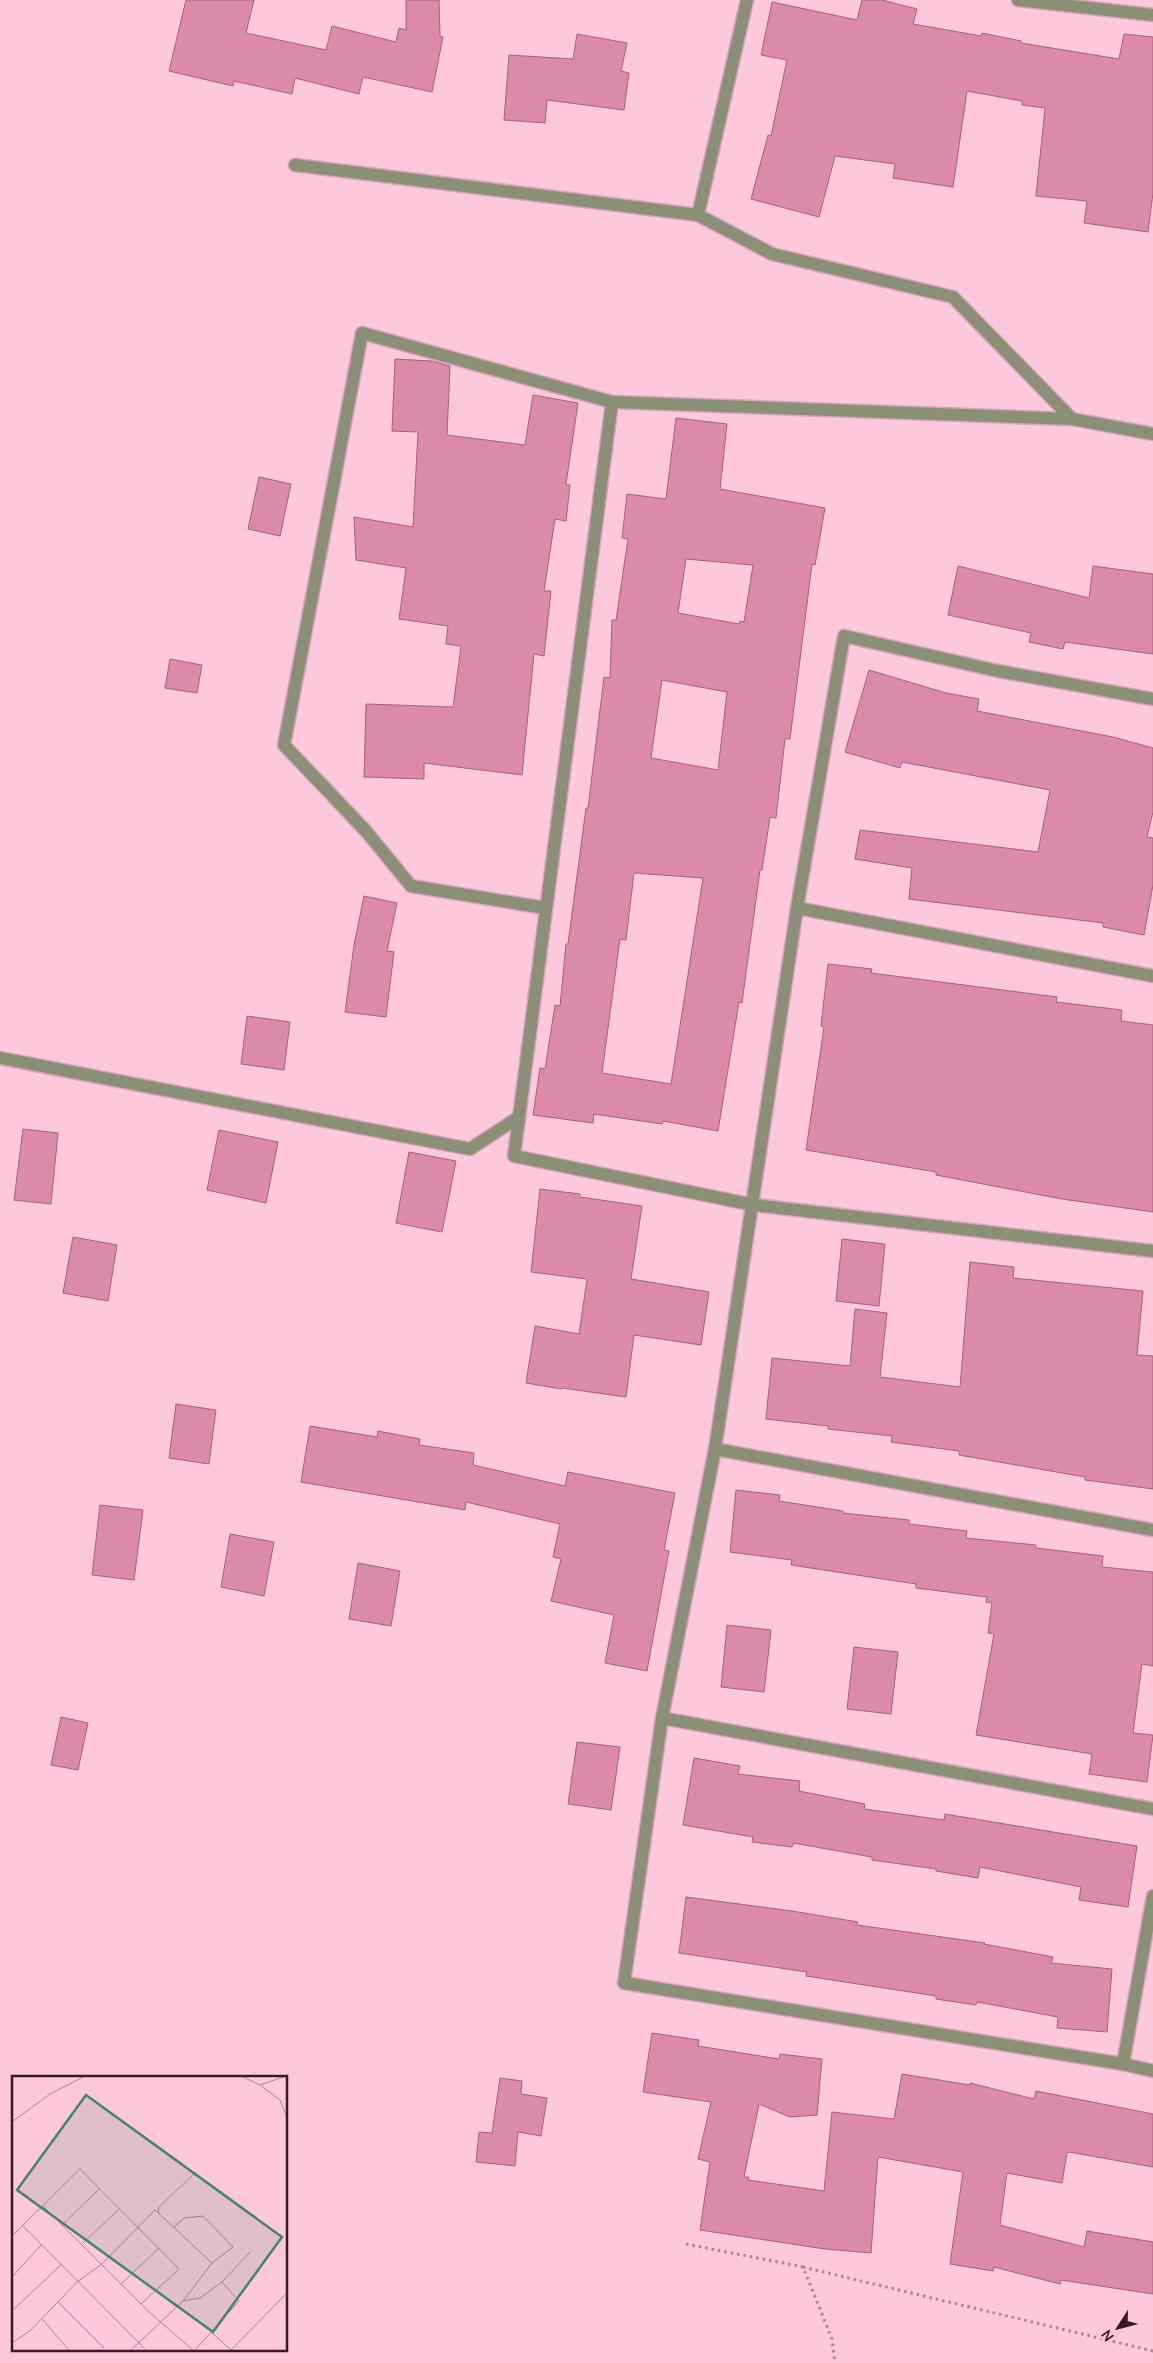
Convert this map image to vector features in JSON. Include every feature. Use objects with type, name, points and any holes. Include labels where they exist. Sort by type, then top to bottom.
[{"type":"street","points":[[698,215],[748,0]]},
{"type":"street","points":[[1018,0],[1153,15]]},
{"type":"street","points":[[295,165],[698,215],[772,254],[953,297],[1072,419]]},
{"type":"street","points":[[545,908],[411,886],[365,830],[284,745],[362,333],[612,402],[1072,419],[1153,434]]},
{"type":"street","points":[[612,402],[514,1156],[754,1205],[1153,1251]]},
{"type":"street","points":[[1153,699],[998,671],[844,636],[797,908],[716,1449],[662,1718],[624,1983],[1123,2064],[1153,2071]]},
{"type":"street","points":[[797,908],[1153,976]]},
{"type":"street","points":[[0,1058],[470,1149],[519,1116]]},
{"type":"street","points":[[716,1449],[1153,1530]]},
{"type":"street","points":[[662,1718],[1153,1809]]},
{"type":"street","points":[[1123,2064],[1153,1896]]},
{"type":"path","points":[[686,2244],[803,2267],[1153,2351]]},
{"type":"path","points":[[803,2267],[832,2339],[835,2363]]},
{"type":"building","points":[[186,0],[254,0],[246,33],[326,50],[332,26],[396,42],[399,28],[406,30],[406,0],[439,0],[440,36],[443,37],[432,92],[363,77],[359,94],[295,78],[292,94],[234,81],[233,86],[169,71]]},
{"type":"building","points":[[862,0],[882,0],[917,9],[913,24],[981,36],[982,33],[1021,41],[1021,43],[1119,59],[1124,34],[1153,37],[1153,193],[1148,232],[1084,223],[1087,201],[1036,196],[1045,108],[1022,105],[1022,101],[967,91],[953,187],[893,178],[895,164],[835,156],[819,217],[751,199],[768,135],[771,136],[787,60],[761,55],[772,2],[857,20]]},
{"type":"building","points":[[577,34],[627,43],[621,71],[629,73],[624,110],[547,100],[545,123],[504,120],[509,55],[573,59]]},
{"type":"building","points":[[395,359],[432,361],[450,366],[447,435],[525,445],[533,395],[578,403],[566,484],[570,485],[566,521],[555,519],[544,591],[551,591],[544,656],[534,654],[522,775],[424,763],[424,779],[364,777],[366,704],[453,707],[461,646],[446,644],[448,626],[399,619],[406,568],[356,560],[354,517],[413,527],[418,432],[392,431]]},
{"type":"building","points":[[676,418],[727,424],[720,489],[825,508],[815,565],[812,564],[790,739],[785,739],[776,818],[770,817],[762,870],[760,870],[742,1003],[739,1002],[718,1131],[663,1121],[662,1124],[594,1114],[593,1123],[533,1115],[540,1068],[545,1069],[555,1005],[560,1006],[566,944],[568,944],[586,808],[588,808],[604,677],[610,678],[612,620],[616,620],[628,539],[622,538],[627,494],[666,499]],"holes":[[[686,559],[753,565],[744,622],[740,621],[739,624],[678,613]],[[662,680],[727,692],[718,770],[651,758]],[[634,873],[703,878],[671,1084],[602,1073],[620,939],[626,940]]]},
{"type":"building","points":[[259,477],[291,484],[280,536],[248,529]]},
{"type":"building","points":[[958,566],[1089,598],[1093,566],[1153,574],[1153,654],[1065,642],[1063,649],[1029,642],[1031,633],[948,615]]},
{"type":"building","points":[[170,659],[202,665],[197,693],[165,688]]},
{"type":"building","points":[[869,670],[946,693],[979,699],[977,711],[1113,737],[1153,748],[1153,812],[1147,837],[1153,838],[1153,885],[1144,935],[1103,927],[1103,923],[909,899],[912,868],[855,859],[860,830],[1038,852],[1050,790],[902,762],[900,768],[845,752]]},
{"type":"building","points":[[364,896],[397,903],[387,951],[394,952],[386,1017],[345,1012],[354,945]]},
{"type":"building","points":[[828,964],[872,969],[871,973],[1057,997],[1056,1002],[1122,1010],[1121,1021],[1153,1025],[1153,1212],[1062,1199],[936,1175],[936,1172],[806,1150],[824,1027],[821,1026]]},
{"type":"building","points":[[247,1016],[290,1022],[284,1070],[241,1064]]},
{"type":"building","points":[[23,1129],[58,1133],[51,1204],[14,1200]]},
{"type":"building","points":[[219,1130],[278,1142],[266,1203],[207,1190]]},
{"type":"building","points":[[409,1152],[456,1161],[442,1232],[396,1223]]},
{"type":"building","points":[[540,1189],[580,1194],[580,1197],[642,1206],[631,1279],[709,1292],[701,1345],[634,1335],[626,1397],[526,1383],[535,1326],[579,1334],[587,1279],[531,1272]]},
{"type":"building","points":[[73,1237],[117,1245],[108,1301],[63,1293]]},
{"type":"building","points":[[842,1239],[885,1244],[879,1306],[836,1301]]},
{"type":"building","points":[[970,1262],[1014,1267],[1013,1278],[1143,1291],[1137,1355],[1153,1356],[1153,1489],[1085,1480],[1085,1477],[959,1455],[959,1451],[891,1442],[892,1436],[828,1429],[828,1426],[766,1419],[772,1358],[850,1366],[855,1309],[887,1313],[880,1377],[960,1387]]},
{"type":"building","points":[[176,1404],[216,1410],[209,1464],[169,1458]]},
{"type":"building","points":[[310,1426],[377,1437],[378,1431],[420,1439],[419,1445],[474,1453],[473,1465],[565,1486],[568,1472],[675,1493],[664,1550],[669,1551],[647,1671],[605,1663],[614,1615],[551,1601],[561,1559],[553,1557],[560,1524],[466,1502],[465,1510],[301,1482]]},
{"type":"building","points":[[736,1490],[780,1495],[779,1501],[843,1511],[843,1513],[909,1520],[909,1524],[967,1531],[966,1538],[1036,1545],[1036,1548],[1103,1556],[1102,1567],[1153,1572],[1153,1666],[1142,1664],[1133,1733],[1153,1735],[1147,1782],[1089,1774],[1092,1754],[976,1735],[994,1634],[988,1633],[992,1603],[986,1602],[987,1597],[916,1588],[916,1584],[791,1565],[792,1560],[730,1552]]},
{"type":"building","points":[[100,1505],[143,1510],[134,1580],[92,1575]]},
{"type":"building","points":[[230,1534],[274,1542],[264,1596],[221,1587]]},
{"type":"building","points":[[358,1563],[400,1571],[391,1626],[349,1619]]},
{"type":"building","points":[[727,1625],[771,1630],[764,1692],[721,1687]]},
{"type":"building","points":[[854,1647],[898,1652],[891,1714],[847,1709]]},
{"type":"building","points":[[61,1717],[88,1723],[78,1770],[51,1765]]},
{"type":"building","points":[[577,1742],[620,1747],[611,1810],[568,1804]]},
{"type":"building","points":[[694,1758],[740,1766],[738,1774],[800,1781],[799,1791],[865,1804],[864,1809],[944,1820],[945,1814],[1137,1846],[1128,1907],[1079,1900],[1081,1887],[980,1867],[978,1878],[936,1871],[936,1869],[872,1860],[872,1857],[793,1843],[792,1847],[752,1842],[753,1837],[683,1825]]},
{"type":"building","points":[[686,1897],[792,1911],[858,1922],[857,1925],[985,1943],[1053,1957],[1051,1963],[1112,1969],[1107,2032],[1057,2028],[1058,2017],[977,2002],[976,2005],[936,1999],[936,1996],[806,1976],[807,1972],[679,1953]]},
{"type":"building","points":[[652,2033],[699,2040],[698,2046],[779,2059],[780,2054],[822,2059],[817,2115],[790,2117],[759,2104],[744,2177],[749,2177],[748,2180],[824,2191],[832,2112],[894,2119],[902,2074],[970,2085],[970,2083],[1034,2099],[1036,2091],[1153,2114],[1153,2167],[1069,2152],[1067,2153],[1062,2183],[1007,2173],[1000,2225],[1084,2247],[1087,2231],[1153,2242],[1153,2294],[1061,2280],[1060,2284],[994,2267],[993,2271],[950,2264],[963,2172],[878,2157],[871,2253],[825,2249],[700,2230],[710,2162],[698,2159],[711,2102],[643,2092]]},
{"type":"building","points":[[500,2078],[522,2081],[521,2094],[547,2098],[541,2136],[518,2132],[515,2166],[476,2162],[479,2132],[492,2133]]}]
